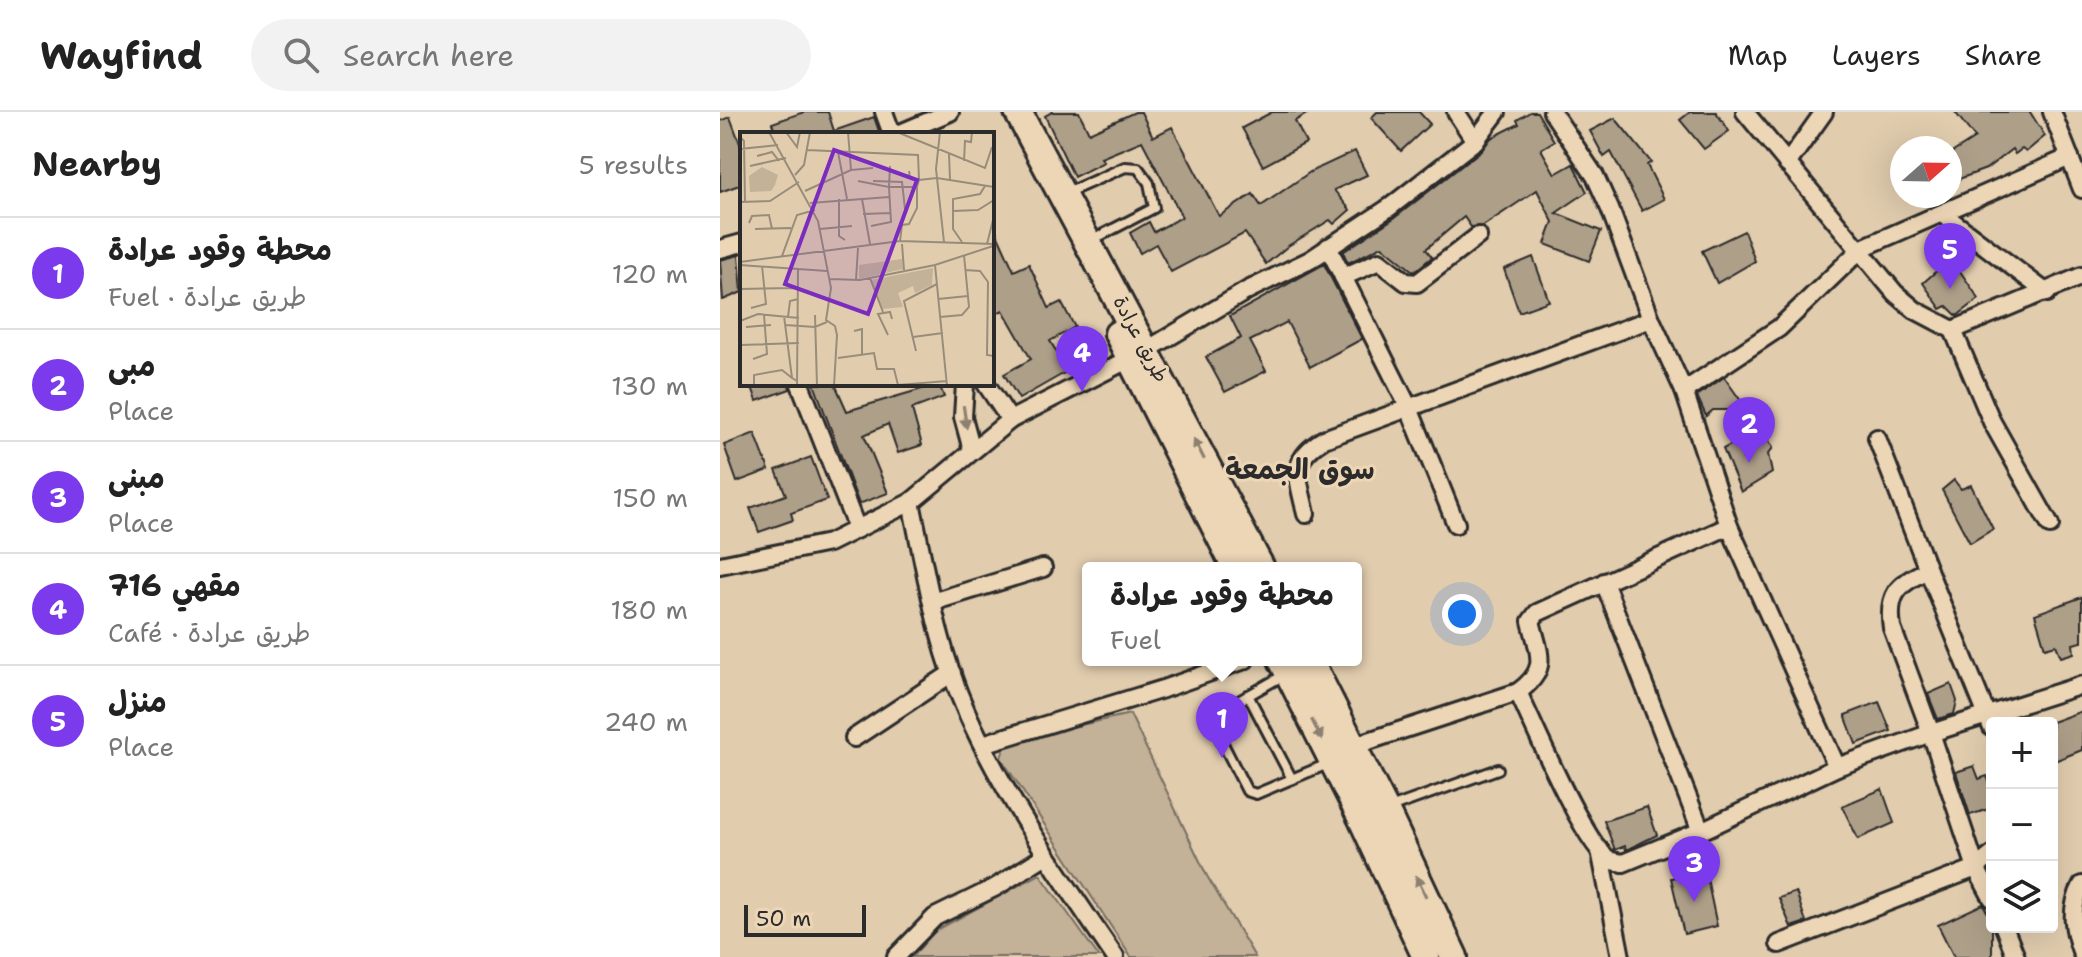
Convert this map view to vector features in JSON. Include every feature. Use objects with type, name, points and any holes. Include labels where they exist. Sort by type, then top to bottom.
[{"type":"main road","name":"طريق عرادة","points":[[1016,112],[1089,242],[1233,562]]},
{"type":"main road","name":"طريق عرادة","points":[[1016,112],[1139,354],[1258,562]]},
{"type":"main road","points":[[1294,666],[1343,754],[1426,957]]},
{"type":"main road","points":[[1343,754],[1385,810],[1454,957]]},
{"type":"street","points":[[884,112],[894,132]]},
{"type":"street","points":[[900,132],[950,112]]},
{"type":"street","points":[[1456,112],[1475,141]]},
{"type":"street","points":[[720,565],[829,543],[911,502],[1010,420],[1139,354],[1328,247],[1390,207],[1475,141],[1497,112]]},
{"type":"street","points":[[1552,112],[1595,176],[1610,209],[1651,319],[1684,391],[1729,526],[1837,767]]},
{"type":"street","points":[[1745,112],[1862,248],[1895,293],[1915,310],[1953,330],[1992,422],[2050,525]]},
{"type":"street","points":[[1787,164],[1824,112]]},
{"type":"street","points":[[2052,112],[2082,189]]},
{"type":"street","points":[[1684,391],[1779,328],[1837,268],[1862,248],[2070,157]]},
{"type":"street","points":[[1943,214],[2047,293]]},
{"type":"street","points":[[1343,277],[1379,261],[1406,282],[1417,283],[1478,236]]},
{"type":"street","points":[[1328,247],[1409,408],[1456,524]]},
{"type":"street","points":[[1953,330],[2082,276]]},
{"type":"street","points":[[1306,514],[1298,462],[1305,450],[1324,439],[1651,319]]},
{"type":"street","points":[[801,386],[857,529]]},
{"type":"street","points":[[965,386],[963,417],[972,450]]},
{"type":"street","points":[[987,386],[1010,420]]},
{"type":"street","points":[[1877,438],[1988,717]]},
{"type":"street","points":[[911,502],[932,602],[952,673],[983,744],[1046,855],[1115,957]]},
{"type":"street","points":[[1343,754],[1518,692],[1538,675],[1541,665],[1532,617],[1729,526]]},
{"type":"street","points":[[932,602],[1043,568]]},
{"type":"street","points":[[1928,570],[1911,578],[1895,592],[1890,610],[1892,628],[1976,868],[1986,887]]},
{"type":"street","points":[[1604,582],[1701,831]]},
{"type":"street","points":[[983,744],[1228,666]]},
{"type":"street","points":[[854,738],[952,673]]},
{"type":"street","points":[[2000,717],[2082,685]]},
{"type":"street","points":[[1518,692],[1571,802],[1600,850],[1611,860],[1623,863],[1701,831],[1837,767],[1931,733],[1986,722]]},
{"type":"street","points":[[1600,850],[1621,957]]},
{"type":"street","points":[[896,957],[935,917],[996,887],[1046,855]]},
{"type":"street","points":[[1779,944],[1976,868],[1986,860]]},
{"type":"street","points":[[2082,885],[2074,904],[2072,922],[2082,954]]},
{"type":"street","points":[[2006,933],[2016,957]]},
{"type":"lane","points":[[1063,194],[1125,167],[1138,168],[1149,183],[1154,208],[1089,242]]},
{"type":"lane","points":[[1290,666],[1216,714],[1213,724],[1247,791],[1256,794],[1343,754]]},
{"type":"lane","points":[[1248,695],[1292,779]]},
{"type":"lane","points":[[1385,810],[1498,769]]},
{"type":"shaded area","points":[[1130,714],[1207,876],[1255,957],[1131,957],[1001,758],[1006,742]]},
{"type":"shaded area","points":[[1040,874],[1099,957],[912,957],[935,931]]},
{"type":"building","points":[[804,112],[828,112],[834,131],[874,117],[879,132],[775,132],[772,123]]},
{"type":"building","points":[[1052,112],[1079,112],[1089,133],[1135,112],[1141,112],[1153,137],[1172,127],[1219,216],[1253,194],[1261,206],[1310,172],[1355,151],[1367,175],[1334,190],[1350,210],[1334,224],[1330,220],[1288,246],[1266,264],[1245,233],[1171,272],[1156,244],[1140,253],[1130,233],[1149,222],[1154,232],[1182,217],[1142,141],[1101,158],[1104,162],[1074,177],[1045,116]]},
{"type":"building","points":[[1272,112],[1310,112],[1295,121],[1306,143],[1263,166],[1242,128]]},
{"type":"building","points":[[1377,112],[1419,112],[1430,124],[1401,151],[1371,118]]},
{"type":"building","points":[[1530,112],[1537,112],[1554,141],[1541,149],[1555,174],[1573,164],[1587,192],[1556,213],[1601,231],[1589,261],[1545,244],[1553,222],[1537,190],[1483,226],[1471,227],[1464,217],[1426,249],[1432,257],[1414,272],[1382,246],[1348,263],[1343,252],[1397,216],[1482,150],[1491,138],[1519,124],[1517,120]]},
{"type":"building","points":[[1690,112],[1716,112],[1729,131],[1704,149],[1680,120]]},
{"type":"building","points":[[1955,112],[2030,112],[2045,136],[2026,152],[2022,149],[2015,154],[2012,149],[1986,169],[1962,178],[1962,146],[1975,138]]},
{"type":"building","points":[[730,117],[740,144],[740,185],[720,192],[720,121]]},
{"type":"building","points":[[1615,118],[1651,162],[1647,165],[1664,199],[1642,211],[1611,152],[1604,157],[1590,131]]},
{"type":"building","points":[[994,226],[1014,271],[1029,264],[1049,308],[1061,302],[1075,327],[1050,341],[1068,371],[1019,399],[1004,374],[1031,359],[1003,310],[995,314]]},
{"type":"building","points":[[1744,231],[1755,261],[1717,283],[1702,251]]},
{"type":"building","points":[[739,255],[740,293],[723,300],[720,260]]},
{"type":"building","points":[[1533,257],[1549,301],[1519,312],[1504,269]]},
{"type":"building","points":[[1951,258],[1979,299],[1957,316],[1947,306],[1941,309],[1923,283]]},
{"type":"building","points":[[1324,264],[1362,339],[1310,367],[1287,322],[1250,341],[1266,371],[1225,392],[1206,357],[1241,338],[1230,316]]},
{"type":"building","points":[[1724,377],[1741,401],[1728,410],[1713,410],[1706,416],[1697,396]]},
{"type":"building","points":[[752,386],[789,386],[790,389],[757,401]]},
{"type":"building","points":[[815,386],[836,386],[847,411],[940,386],[944,397],[912,409],[922,445],[898,453],[888,424],[864,435],[888,493],[859,504]]},
{"type":"building","points":[[1762,428],[1773,448],[1768,454],[1772,473],[1741,492],[1723,449]]},
{"type":"building","points":[[755,433],[769,470],[737,482],[724,445]]},
{"type":"building","points":[[811,457],[827,500],[791,513],[793,520],[759,532],[750,508],[786,495],[776,470]]},
{"type":"building","points":[[1954,480],[1961,489],[1971,485],[1993,529],[1970,543],[1942,490]]},
{"type":"building","points":[[2082,597],[2082,642],[2073,644],[2074,653],[2061,657],[2056,645],[2045,648],[2035,614]]},
{"type":"building","points":[[1951,684],[1957,701],[1954,714],[1938,719],[1928,694]]},
{"type":"building","points":[[1879,702],[1891,731],[1856,744],[1845,715]]},
{"type":"building","points":[[2082,711],[2082,750],[2058,760],[2058,720]]},
{"type":"building","points":[[1974,766],[1979,779],[1986,776],[1986,810],[1970,815],[1956,772]]},
{"type":"building","points":[[1882,789],[1894,823],[1858,839],[1842,806]]},
{"type":"building","points":[[1647,807],[1657,835],[1626,850],[1625,846],[1615,850],[1604,821]]},
{"type":"building","points":[[1705,869],[1717,926],[1684,934],[1671,878]]},
{"type":"building","points":[[1796,892],[1806,922],[1791,927],[1779,898]]},
{"type":"building","points":[[1983,904],[1986,910],[1986,933],[1992,933],[1992,957],[1954,957],[1938,925]]},
{"type":"place","name":"منزل","points":[[1950,289]]},
{"type":"place","name":"مقهي 716","points":[[1082,392]]},
{"type":"place","name":"مبى","points":[[1749,463]]},
{"type":"place","name":"محطة وقود عرادة","points":[[1222,758]]},
{"type":"place","name":"مبنى","points":[[1694,902]]},
{"type":"district","name":"سوق الجمعة","points":[[1300,469]]}]
